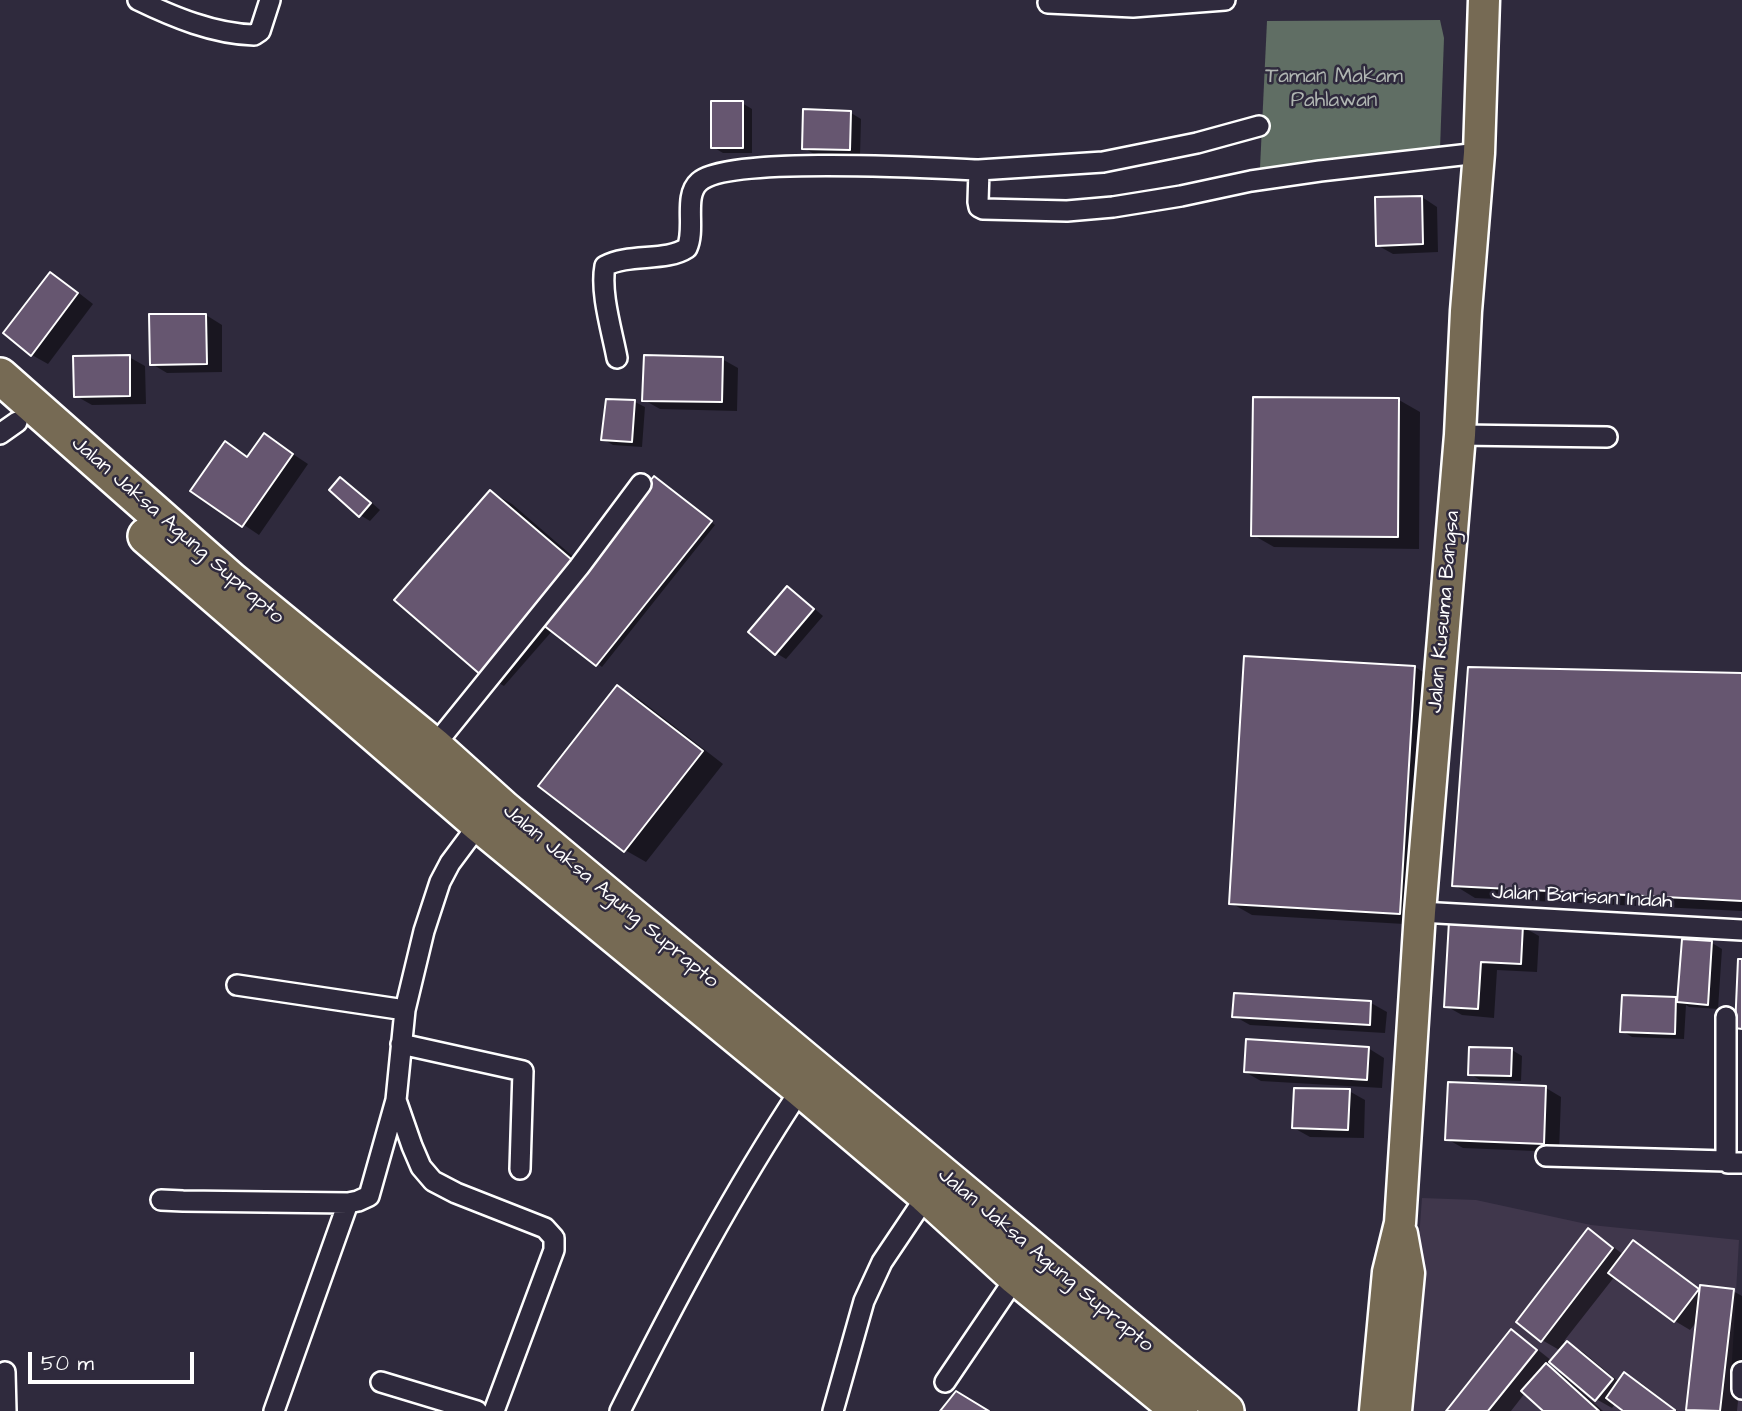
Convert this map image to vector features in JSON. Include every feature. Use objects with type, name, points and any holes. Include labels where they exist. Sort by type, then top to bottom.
[{"type":"highway","name":"Jalan Jaksa Agung Suprapto","points":[[0,376],[231,580],[434,746],[934,1185],[1016,1277],[1180,1411]]},
{"type":"highway","name":"Jalan Jaksa Agung Suprapto","points":[[6,421],[479,824],[801,1089],[934,1185],[1226,1411]]},
{"type":"main road","name":"Jalan Kusuma Bangsa","points":[[1375,1411],[1388,1272],[1400,1223],[1420,912],[1460,435],[1466,311],[1479,153],[1484,0]]},
{"type":"main road","name":"Jalan Kusuma Bangsa","points":[[1396,1411],[1409,1273],[1400,1223]]},
{"type":"street","points":[[138,0],[165,13],[206,26],[254,35],[260,31],[270,0]]},
{"type":"street","points":[[1048,3],[1133,7],[1225,0]]},
{"type":"street","points":[[617,358],[606,296],[605,266],[624,260],[678,253],[687,248],[691,235],[692,189],[700,180],[710,176],[741,169],[807,166],[979,170],[1103,162],[1197,143],[1259,126]]},
{"type":"street","points":[[979,170],[978,202],[983,209],[1067,211],[1113,207],[1320,171],[1479,153]]},
{"type":"street","points":[[1460,435],[1607,437]]},
{"type":"street","points":[[434,746],[579,567],[641,484]]},
{"type":"street","points":[[161,1200],[348,1203],[369,1196],[397,1100],[405,1010],[424,931],[440,882],[450,863],[479,824]]},
{"type":"street","name":"Jalan Barisan Indah","points":[[1420,912],[1742,930]]},
{"type":"street","points":[[237,985],[405,1010]]},
{"type":"street","points":[[1546,1156],[1734,1162],[1726,1017]]},
{"type":"street","points":[[401,1044],[523,1071],[520,1169]]},
{"type":"street","points":[[620,1411],[698,1263],[770,1136],[801,1089]]},
{"type":"street","points":[[397,1100],[421,1167],[433,1181],[545,1228],[554,1238],[554,1251],[494,1411]]},
{"type":"street","points":[[833,1411],[864,1301],[882,1262],[934,1185]]},
{"type":"street","points":[[274,1411],[348,1203]]},
{"type":"street","points":[[945,1382],[1016,1277]]},
{"type":"street","points":[[5,1372],[6,1411]]},
{"type":"street","points":[[1742,1372],[1742,1390]]},
{"type":"street","points":[[381,1382],[477,1411]]},
{"type":"shaded area","points":[[1422,1198],[1476,1200],[1591,1225],[1739,1240],[1730,1396],[1742,1398],[1742,1411],[1406,1411]]},
{"type":"green space","name":"Taman Makam Pahlawan","points":[[1440,20],[1444,38],[1440,149],[1260,168],[1267,21]]},
{"type":"building","points":[[711,101],[743,101],[743,148],[711,148]]},
{"type":"building","points":[[803,109],[851,111],[850,150],[802,149]]},
{"type":"building","points":[[1422,196],[1423,244],[1376,246],[1375,197]]},
{"type":"building","points":[[50,272],[78,293],[31,356],[3,333]]},
{"type":"building","points":[[149,314],[206,314],[207,364],[150,365]]},
{"type":"building","points":[[130,355],[130,396],[74,397],[73,356]]},
{"type":"building","points":[[644,355],[723,357],[722,402],[642,401]]},
{"type":"building","points":[[1253,397],[1399,398],[1398,537],[1251,536]]},
{"type":"building","points":[[606,399],[635,400],[632,442],[601,440]]},
{"type":"building","points":[[264,433],[293,454],[242,527],[190,491],[225,441],[247,457]]},
{"type":"building","points":[[654,476],[712,521],[596,666],[538,621]]},
{"type":"building","points":[[340,477],[371,503],[359,517],[329,490]]},
{"type":"building","points":[[490,490],[578,565],[482,676],[394,600]]},
{"type":"building","points":[[787,586],[814,609],[775,655],[748,632]]},
{"type":"building","points":[[1244,656],[1415,666],[1400,914],[1229,904]]},
{"type":"building","points":[[1468,667],[1742,673],[1742,901],[1452,886]]},
{"type":"building","points":[[617,685],[703,751],[624,852],[538,786]]},
{"type":"building","points":[[1449,921],[1523,925],[1521,964],[1481,962],[1478,1009],[1444,1007]]},
{"type":"building","points":[[1682,939],[1712,941],[1708,1005],[1677,1002]]},
{"type":"building","points":[[1738,959],[1742,959],[1742,1029],[1735,1028]]},
{"type":"building","points":[[1234,993],[1371,1001],[1370,1025],[1232,1017]]},
{"type":"building","points":[[1622,995],[1676,997],[1675,1034],[1620,1032]]},
{"type":"building","points":[[1246,1039],[1369,1047],[1367,1080],[1244,1072]]},
{"type":"building","points":[[1469,1047],[1512,1048],[1511,1076],[1468,1075]]},
{"type":"building","points":[[1448,1082],[1546,1086],[1544,1144],[1445,1140]]},
{"type":"building","points":[[1294,1088],[1350,1089],[1348,1130],[1292,1128]]},
{"type":"building","points":[[1588,1228],[1613,1248],[1541,1342],[1516,1322]]},
{"type":"building","points":[[1633,1240],[1699,1289],[1674,1322],[1608,1273]]},
{"type":"building","points":[[1700,1285],[1734,1289],[1720,1411],[1686,1410]]},
{"type":"building","points":[[1511,1329],[1537,1350],[1488,1411],[1446,1411]]},
{"type":"building","points":[[1567,1341],[1613,1379],[1595,1401],[1549,1362]]},
{"type":"building","points":[[1546,1363],[1599,1411],[1543,1411],[1521,1391]]},
{"type":"building","points":[[1624,1372],[1675,1411],[1623,1411],[1606,1398]]},
{"type":"building","points":[[956,1391],[989,1411],[940,1411]]}]
